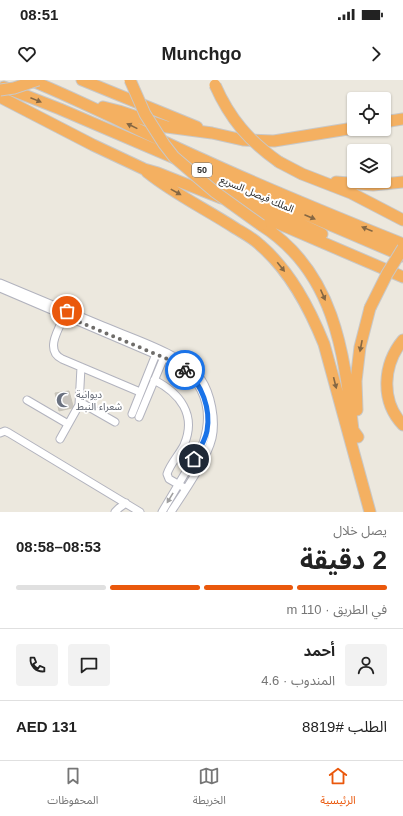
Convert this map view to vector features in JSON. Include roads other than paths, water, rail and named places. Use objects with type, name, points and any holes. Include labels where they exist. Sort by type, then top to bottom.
[{"type":"highway","name":"الملك فيصل السريع","points":[[30,80],[83,103],[205,161],[403,244]]},
{"type":"highway","points":[[0,90],[38,80]]},
{"type":"highway","points":[[82,80],[212,133]]},
{"type":"highway","points":[[130,80],[145,114],[174,157],[216,192],[281,239],[304,263],[314,278],[323,294],[337,333],[346,377],[353,430],[358,437]]},
{"type":"highway","points":[[214,83],[226,108],[241,129],[259,147],[279,162],[294,170],[351,193],[403,220]]},
{"type":"highway","name":"الملك فيصل السريع","points":[[0,85],[60,109],[403,256]]},
{"type":"highway","points":[[0,97],[93,145],[144,169],[201,190],[403,277]]},
{"type":"highway","points":[[83,103],[119,111],[167,127],[212,133],[243,140],[274,141],[347,129]]},
{"type":"highway","points":[[391,121],[403,119]]},
{"type":"highway","points":[[144,169],[162,184],[215,215],[260,244],[290,278],[303,298],[324,344],[371,512]]},
{"type":"highway","points":[[199,177],[403,270]]},
{"type":"highway","points":[[319,180],[348,184],[373,185],[403,182]]},
{"type":"highway","points":[[371,512],[358,437],[356,381],[360,347],[370,308],[387,274],[403,248]]},
{"type":"highway","points":[[403,340],[392,355],[386,381],[393,410],[403,425]]},
{"type":"street","points":[[0,283],[164,357],[179,365],[195,380],[206,406],[208,419],[207,432],[203,443],[162,512]]},
{"type":"street","points":[[0,288],[171,355],[184,363],[201,379],[212,409],[214,424],[212,437],[208,449],[171,512]]},
{"type":"street","points":[[66,313],[54,342],[53,350],[58,358],[81,367],[139,395],[145,402]]},
{"type":"street","points":[[132,414],[156,354]]},
{"type":"street","points":[[139,417],[164,357]]},
{"type":"street","points":[[60,439],[80,402],[81,367]]},
{"type":"street","points":[[154,380],[171,389],[177,395],[187,416],[188,424],[186,439],[167,474],[168,478],[185,489]]},
{"type":"street","points":[[27,400],[68,424]]},
{"type":"street","points":[[80,402],[115,422]]},
{"type":"street","points":[[0,433],[5,431],[9,433],[140,512]]},
{"type":"street","points":[[115,512],[126,503]]},
{"type":"place","name":"ديوانية شعراء النبط","points":[[64,400]]}]
